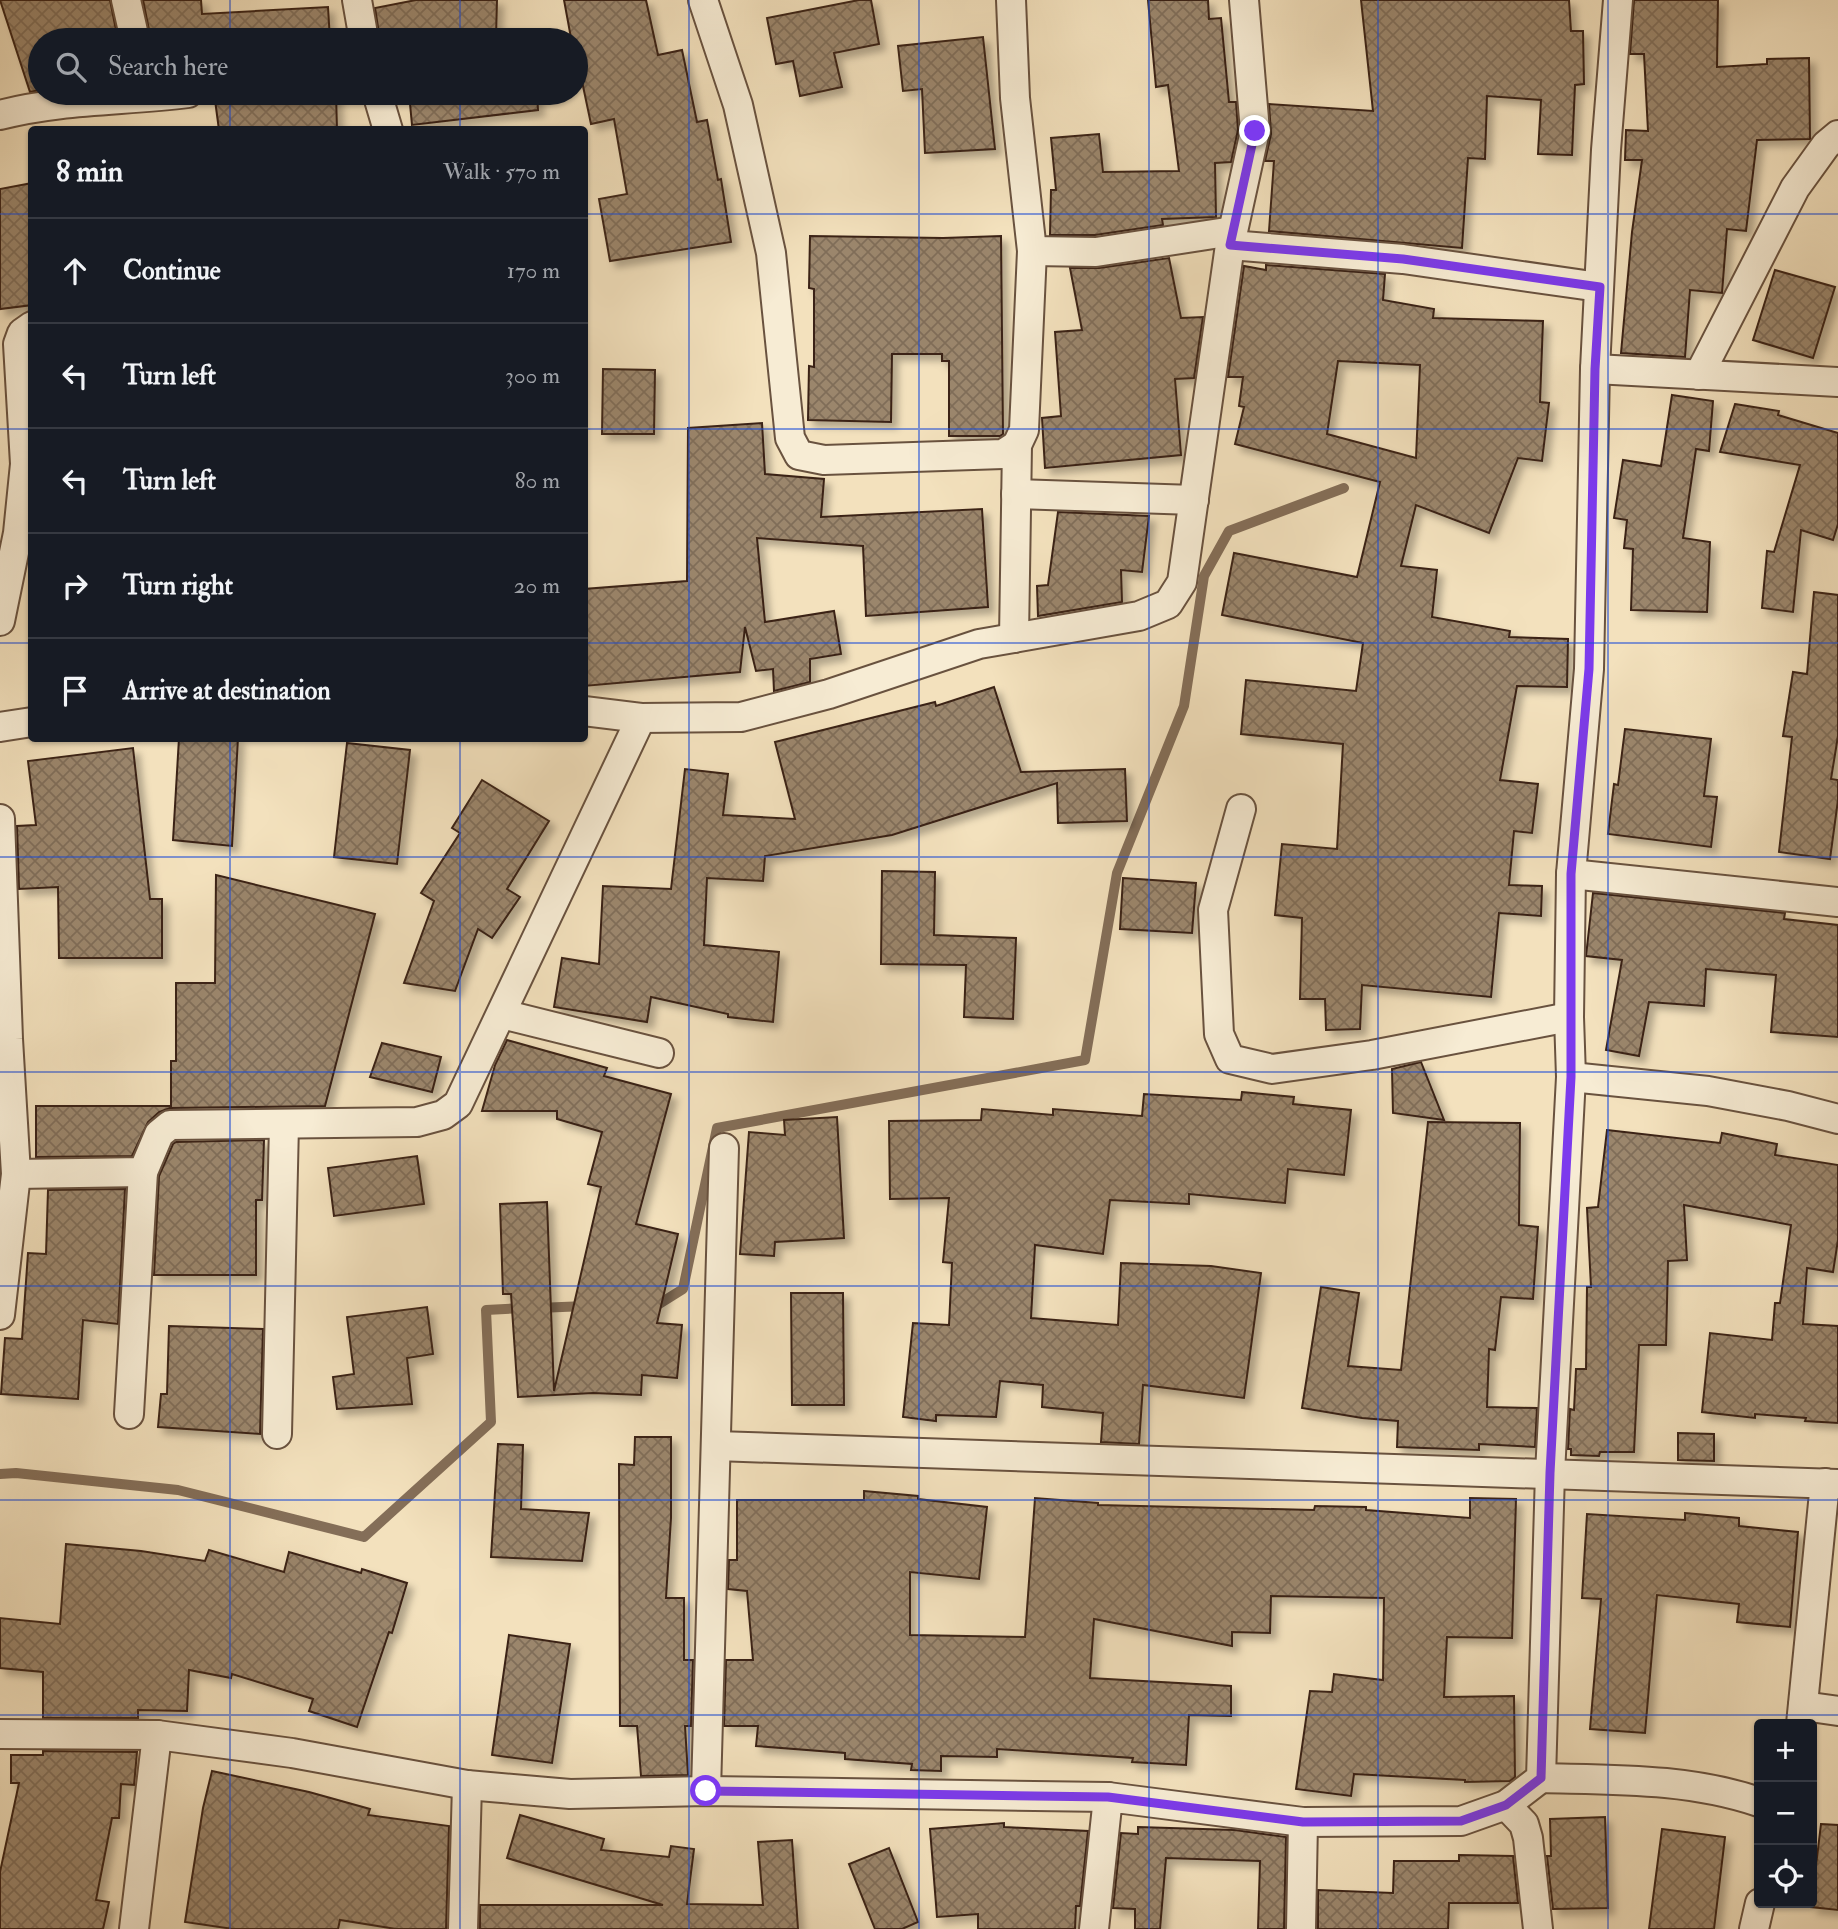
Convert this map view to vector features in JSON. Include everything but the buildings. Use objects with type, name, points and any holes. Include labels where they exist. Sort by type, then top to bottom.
[{"type":"street","points":[[126,0],[132,28]]},
{"type":"street","points":[[357,0],[362,28]]},
{"type":"street","points":[[703,0],[738,105],[771,253],[790,438],[799,455],[824,460],[1003,454],[1017,446]]},
{"type":"street","points":[[1011,0],[1015,99],[1032,251],[1024,430],[1017,446],[1014,638]]},
{"type":"street","points":[[588,711],[641,718],[741,717],[829,694],[979,644],[1139,616],[1168,604],[1182,582],[1231,238],[1255,131],[1244,0]]},
{"type":"street","points":[[1541,1778],[1550,1473],[1571,1077],[1571,874],[1589,669],[1595,369],[1606,150],[1618,0]]},
{"type":"street","points":[[0,115],[65,105]]},
{"type":"street","points":[[381,105],[387,126]]},
{"type":"street","points":[[1699,375],[1795,188],[1826,145],[1838,135]]},
{"type":"street","points":[[1032,251],[1096,252],[1231,238],[1600,287]]},
{"type":"street","points":[[0,621],[18,533],[25,464],[18,344],[22,333],[28,329]]},
{"type":"street","points":[[1595,369],[1838,382]]},
{"type":"street","points":[[1016,494],[1194,500]]},
{"type":"street","points":[[129,1414],[143,1172],[159,1134],[170,1125],[417,1122],[443,1115],[458,1104],[641,718]]},
{"type":"street","points":[[0,727],[28,723]]},
{"type":"street","points":[[1241,809],[1213,910],[1219,1034],[1230,1059],[1272,1069],[1372,1055],[1569,1017]]},
{"type":"street","points":[[0,819],[4,1039],[16,1174],[6,1213],[0,1315]]},
{"type":"street","points":[[1571,874],[1838,902]]},
{"type":"street","points":[[502,1014],[660,1054]]},
{"type":"street","points":[[1571,1077],[1707,1091],[1788,1106],[1838,1119]]},
{"type":"street","points":[[277,1434],[284,1124]]},
{"type":"street","points":[[706,1791],[724,1148]]},
{"type":"street","points":[[16,1174],[143,1172]]},
{"type":"street","points":[[716,1447],[1831,1484],[1802,1715],[1838,1711]]},
{"type":"street","points":[[0,1734],[157,1735],[292,1753],[467,1785],[570,1794],[706,1791],[1108,1797],[1303,1822],[1461,1821],[1506,1805],[1541,1778],[1665,1782],[1735,1794],[1754,1800]]},
{"type":"street","points":[[134,1929],[157,1735]]},
{"type":"street","points":[[463,1929],[467,1785]]},
{"type":"street","points":[[1094,1929],[1108,1797]]},
{"type":"street","points":[[1506,1805],[1524,1824],[1528,1838],[1538,1929]]},
{"type":"street","points":[[1301,1929],[1303,1822]]},
{"type":"street","points":[[1754,1929],[1759,1908]]},
{"type":"waterway","points":[[650,1304],[659,1304],[683,1289],[717,1128],[1085,1060],[1117,873],[1184,706],[1204,576],[1229,531],[1344,488]]},
{"type":"waterway","points":[[538,1308],[586,1306]]},
{"type":"waterway","points":[[0,1474],[16,1473],[178,1490],[364,1537],[491,1422],[486,1310],[523,1308]]},
{"type":"route","points":[[706,1791],[1108,1797],[1303,1822],[1461,1821],[1506,1805],[1541,1778],[1550,1473],[1571,1077],[1571,874],[1589,669],[1595,369],[1600,287],[1403,259],[1230,245],[1255,131]]}]
